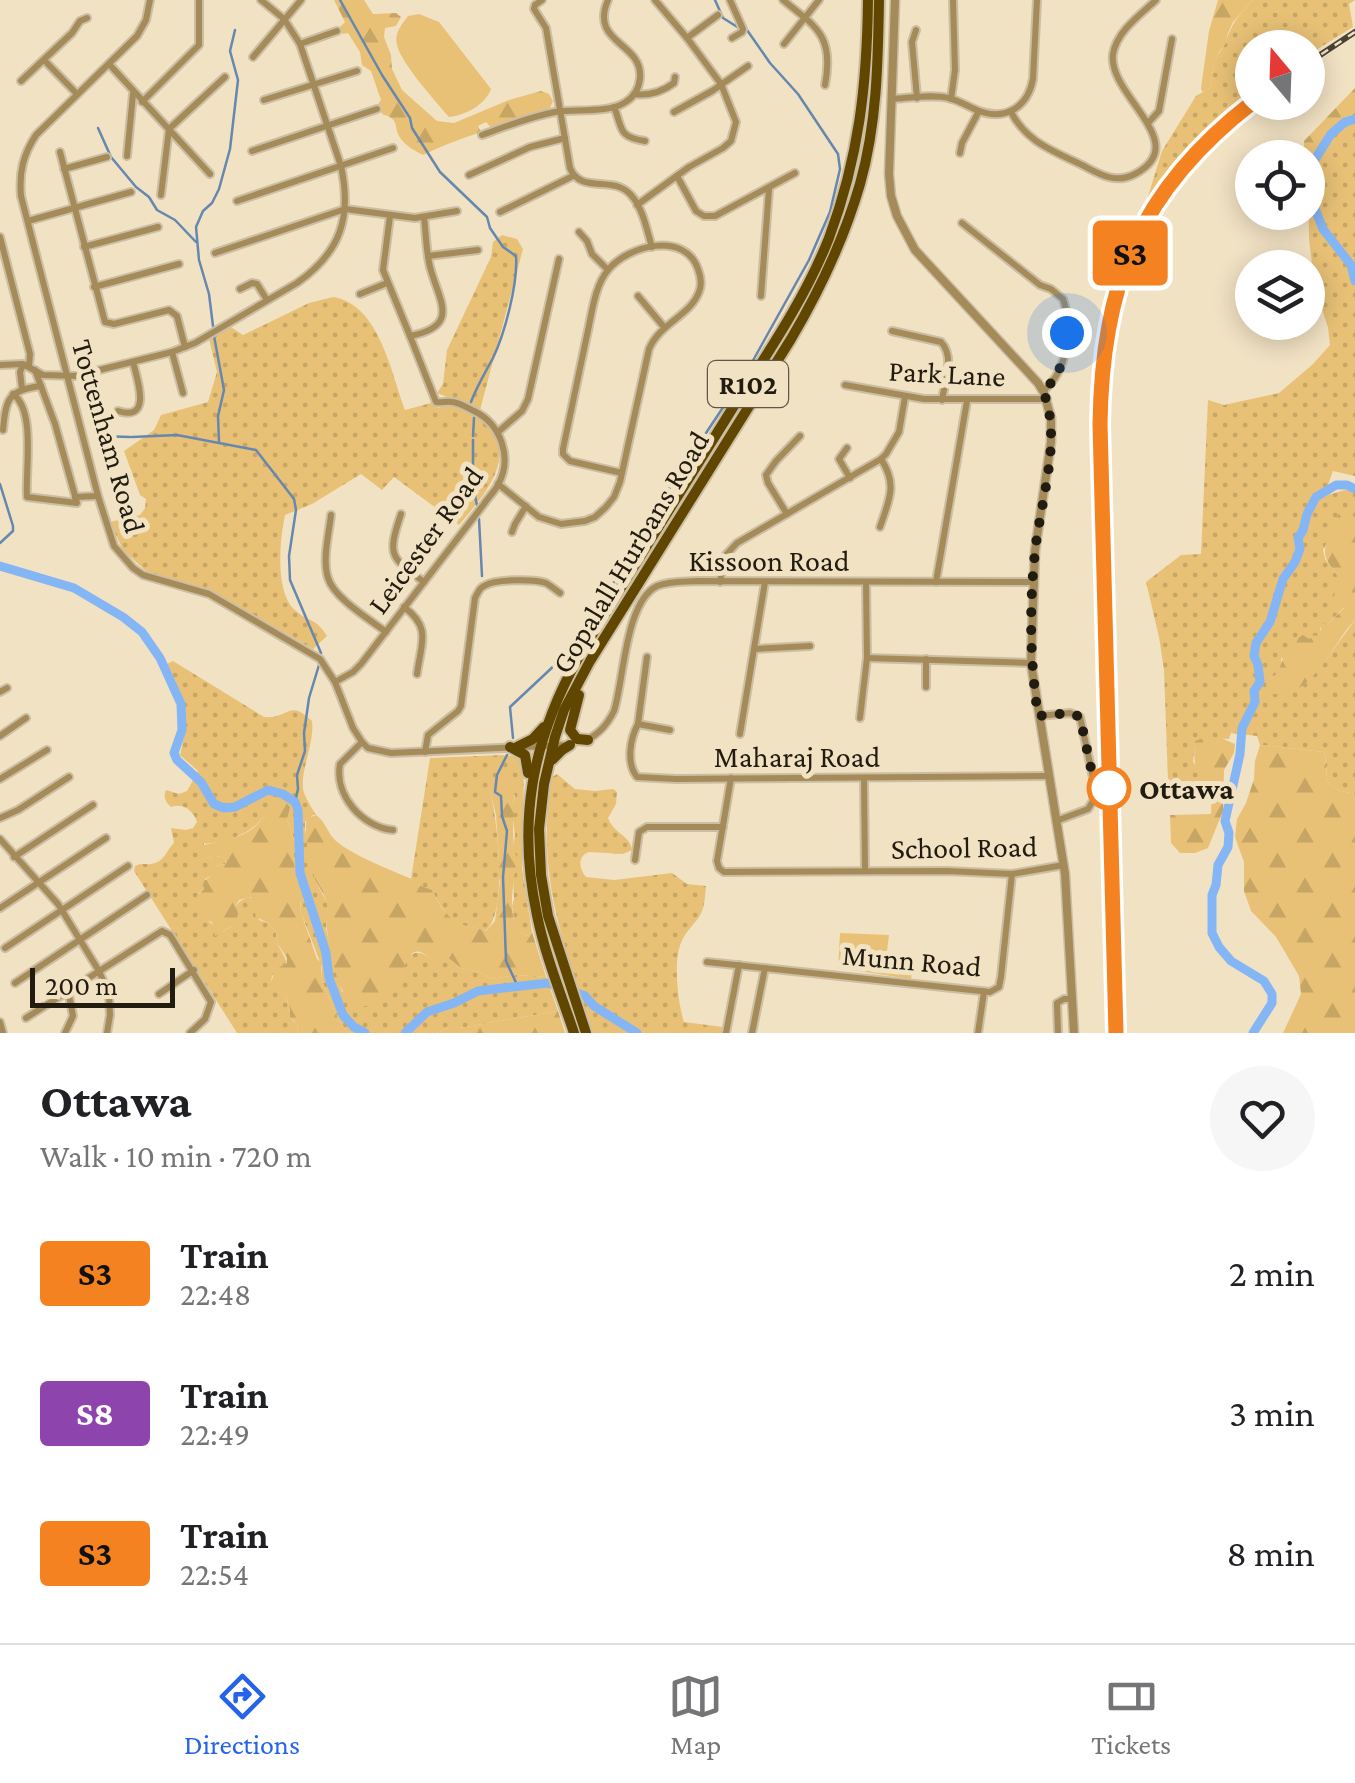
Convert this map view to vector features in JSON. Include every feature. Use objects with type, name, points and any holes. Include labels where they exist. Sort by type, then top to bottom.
[{"type":"main road","name":"Gopalall Hurbans Road","points":[[574,1033],[536,911],[529,866],[529,798],[540,747],[550,714],[577,660],[785,324],[819,262],[844,192],[860,124],[866,84],[868,0]]},
{"type":"main road","name":"Gopalall Hurbans Road","points":[[586,1033],[546,906],[539,854],[540,807],[553,746],[564,710],[590,661],[816,297],[860,182],[872,126],[879,0]]},
{"type":"main road","points":[[588,740],[577,739],[570,727],[590,661]]},
{"type":"main road","points":[[529,798],[526,758],[514,747],[537,736],[550,714]]},
{"type":"main road","points":[[549,767],[559,752],[570,745]]},
{"type":"street","name":"Tottenham Road","points":[[150,0],[146,20],[137,36],[36,135],[20,172],[28,221],[98,496],[114,546],[133,568],[156,580],[220,600],[320,659],[362,742]]},
{"type":"street","points":[[142,102],[199,45],[199,0]]},
{"type":"street","points":[[0,365],[67,376],[185,348],[322,263],[338,238],[345,209],[341,166],[300,44],[284,18],[261,0]]},
{"type":"street","points":[[253,57],[302,0]]},
{"type":"street","points":[[542,0],[534,7],[549,39],[573,176],[585,183],[615,184],[627,191],[637,204],[652,247]]},
{"type":"street","points":[[482,135],[524,118],[614,107],[634,94],[639,84],[639,65],[607,30],[604,11],[608,0]]},
{"type":"street","points":[[637,204],[723,148],[735,132],[735,115],[722,84],[655,0]]},
{"type":"street","points":[[730,0],[743,29],[732,38]]},
{"type":"street","points":[[783,0],[804,17],[828,46],[825,85]]},
{"type":"street","points":[[784,44],[819,0]]},
{"type":"street","points":[[895,0],[889,174],[891,196],[905,235],[927,265],[992,332],[1045,395],[1051,418],[1032,582],[1030,663],[1070,935],[1074,1033]]},
{"type":"street","points":[[952,98],[953,0]]},
{"type":"street","points":[[892,99],[952,98],[980,111],[1000,115],[1011,112],[1026,100],[1030,91],[1037,0]]},
{"type":"street","points":[[1011,112],[1031,139],[1112,179],[1143,169],[1155,144],[1148,123],[1118,83],[1112,56],[1124,31],[1156,0]]},
{"type":"street","points":[[687,38],[718,16]]},
{"type":"street","points":[[21,81],[87,18]]},
{"type":"street","points":[[916,30],[912,42],[918,98]]},
{"type":"street","points":[[300,44],[337,32]]},
{"type":"street","points":[[1148,123],[1159,111],[1172,39]]},
{"type":"street","points":[[44,60],[78,94]]},
{"type":"street","points":[[109,64],[210,174]]},
{"type":"street","points":[[674,112],[748,66]]},
{"type":"street","points":[[264,100],[357,71]]},
{"type":"street","points":[[161,195],[169,128],[225,77]]},
{"type":"street","points":[[634,94],[661,91],[674,83],[675,77]]},
{"type":"street","points":[[127,156],[133,93]]},
{"type":"street","points":[[614,107],[624,134],[646,141]]},
{"type":"street","points":[[252,151],[378,109]]},
{"type":"street","points":[[960,153],[980,111]]},
{"type":"street","points":[[470,175],[530,147],[564,138]]},
{"type":"street","points":[[237,201],[393,148]]},
{"type":"street","points":[[60,152],[105,322],[114,324],[169,310],[177,316],[185,348]]},
{"type":"street","points":[[64,169],[107,157]]},
{"type":"street","points":[[677,176],[696,211],[715,216],[796,174]]},
{"type":"street","points":[[500,212],[573,176]]},
{"type":"street","points":[[761,296],[769,188]]},
{"type":"street","points":[[28,221],[131,192]]},
{"type":"street","points":[[216,252],[345,209],[424,217],[457,211]]},
{"type":"street","points":[[390,216],[382,264],[386,283],[410,336],[434,328],[443,314],[443,302],[428,256],[424,217]]},
{"type":"street","points":[[962,224],[1063,299],[1067,333],[1062,366],[1045,395]]},
{"type":"street","points":[[84,247],[158,227]]},
{"type":"street","points":[[579,232],[592,254],[608,270]]},
{"type":"street","points":[[0,237],[4,269],[30,354],[29,367],[41,386],[55,424],[76,503],[27,497],[24,407],[13,394]]},
{"type":"street","points":[[498,484],[540,517],[560,524],[595,516],[614,497],[622,473],[649,350],[658,334],[690,305],[700,288],[701,278],[694,260],[674,246],[652,247],[622,258],[608,270],[596,295],[562,449],[570,460],[622,473]]},
{"type":"street","points":[[428,256],[478,250]]},
{"type":"street","points":[[498,432],[522,411],[528,399],[559,259]]},
{"type":"street","points":[[94,287],[179,264]]},
{"type":"street","points":[[360,294],[386,283]]},
{"type":"street","points":[[240,289],[257,284],[267,300]]},
{"type":"street","points":[[638,296],[664,327]]},
{"type":"street","points":[[892,331],[945,346],[949,357],[942,400]]},
{"type":"street","name":"Leicester Road","points":[[335,682],[353,672],[386,632],[498,484],[504,464],[498,432],[484,416],[452,402],[438,404],[410,336]]},
{"type":"street","points":[[172,352],[183,393]]},
{"type":"street","points":[[118,410],[130,413],[140,403],[133,362]]},
{"type":"street","points":[[22,388],[20,372],[29,367]]},
{"type":"street","name":"Park Lane","points":[[845,384],[904,397],[942,400],[1045,395]]},
{"type":"street","points":[[3,430],[6,404],[13,394],[22,388],[41,386]]},
{"type":"street","points":[[720,582],[721,565],[729,550],[886,454],[898,432],[904,397]]},
{"type":"street","points":[[936,582],[968,401]]},
{"type":"street","points":[[787,514],[766,475],[800,436]]},
{"type":"street","points":[[847,448],[839,459],[850,478]]},
{"type":"street","points":[[880,459],[891,483],[880,528]]},
{"type":"street","points":[[75,497],[98,496]]},
{"type":"street","points":[[512,532],[526,506]]},
{"type":"street","points":[[332,514],[326,559],[328,580],[339,595],[386,632]]},
{"type":"street","points":[[400,514],[393,553],[424,582]]},
{"type":"street","points":[[425,752],[428,735],[461,706],[478,591],[490,582],[535,582],[546,583],[560,593]]},
{"type":"street","points":[[740,734],[765,582]]},
{"type":"street","points":[[860,718],[867,658],[866,582]]},
{"type":"street","name":"Kissoon Road","points":[[588,740],[607,724],[614,711],[629,638],[644,598],[658,585],[1032,582]]},
{"type":"street","points":[[404,608],[418,618],[423,630],[417,674]]},
{"type":"street","points":[[754,649],[810,646]]},
{"type":"street","points":[[638,724],[647,657]]},
{"type":"street","points":[[867,658],[1030,663]]},
{"type":"street","points":[[926,659],[926,687]]},
{"type":"street","points":[[1038,716],[1070,713],[1080,717],[1094,780],[1094,795],[1088,809],[1056,821]]},
{"type":"street","points":[[0,736],[26,718]]},
{"type":"street","name":"Maharaj Road","points":[[670,730],[638,724],[631,753],[631,768],[637,778],[1048,776]]},
{"type":"street","points":[[393,830],[379,827],[357,813],[340,778],[340,764],[362,742],[380,752],[425,752],[570,745],[588,740]]},
{"type":"street","points":[[0,779],[46,750]]},
{"type":"street","points":[[0,818],[70,777]]},
{"type":"street","points":[[635,860],[639,832],[646,827],[723,827],[731,778]]},
{"type":"street","name":"School Road","points":[[864,778],[865,871]]},
{"type":"street","points":[[14,857],[93,805]]},
{"type":"street","name":"School Road","points":[[723,827],[718,865],[722,872],[1012,874],[1062,869]]},
{"type":"street","points":[[0,908],[106,838]]},
{"type":"street","points":[[0,839],[62,910],[99,970],[108,994],[110,1016],[106,1033]]},
{"type":"street","points":[[5,948],[128,866]]},
{"type":"street","name":"Munn Road","points":[[707,962],[984,992],[996,990],[1000,984],[1012,874]]},
{"type":"street","points":[[14,983],[147,895]]},
{"type":"street","points":[[26,1018],[162,931],[170,935],[212,1002],[205,1019],[190,1033]]},
{"type":"street","points":[[726,1033],[740,965]]},
{"type":"street","points":[[752,1033],[765,968]]},
{"type":"street","points":[[159,994],[194,970]]},
{"type":"street","points":[[65,1033],[74,1016],[68,990]]},
{"type":"street","points":[[978,1033],[984,992]]},
{"type":"street","points":[[1058,1033],[1057,1003],[1072,999]]},
{"type":"street","points":[[0,1022],[4,1033]]},
{"type":"green space","points":[[334,0],[364,0],[373,14],[396,13],[401,17],[396,26],[385,28],[392,69],[402,90],[437,121],[454,123],[541,91],[553,101],[550,108],[492,129],[486,122],[478,126],[481,132],[423,155],[403,142],[394,121],[382,114],[371,71],[362,65],[360,52],[348,33],[342,34],[340,27],[345,22]]},
{"type":"green space","points":[[1218,0],[1253,0],[1233,22],[1214,66],[1210,88],[1203,92],[1209,31]]},
{"type":"green space","points":[[1253,0],[1355,0],[1349,4],[1353,27],[1325,44],[1325,30],[1235,30],[1235,105],[1195,143],[1148,204],[1162,151],[1196,96],[1210,88],[1218,55],[1234,23]]},
{"type":"green space","points":[[419,14],[439,22],[491,89],[474,108],[449,117],[405,62],[397,45],[397,33],[408,16]]},
{"type":"green space","points":[[1355,88],[1355,112],[1332,128],[1324,140],[1305,140]]},
{"type":"green space","points":[[1355,112],[1355,476],[1333,471],[1324,496],[1355,491],[1355,517],[1335,530],[1323,550],[1337,575],[1344,607],[1320,628],[1319,637],[1281,659],[1280,670],[1271,678],[1302,685],[1355,620],[1355,794],[1330,785],[1324,752],[1260,745],[1257,736],[1231,733],[1229,739],[1195,741],[1193,762],[1212,782],[1168,781],[1164,670],[1146,582],[1181,555],[1201,554],[1208,400],[1224,405],[1279,393],[1330,345],[1325,318],[1325,250],[1310,250],[1309,230],[1325,230],[1324,140],[1332,128]]},
{"type":"green space","points":[[502,235],[517,239],[523,249],[480,410],[437,393],[443,384],[447,350],[491,257],[493,242]]},
{"type":"green space","points":[[333,297],[349,302],[372,326],[405,410],[431,403],[438,408],[467,411],[491,429],[499,457],[489,486],[459,525],[394,477],[382,490],[361,474],[312,504],[285,515],[280,551],[284,592],[296,611],[327,636],[313,649],[214,592],[145,570],[123,550],[110,522],[140,515],[145,508],[146,499],[140,495],[124,451],[154,430],[161,415],[208,402],[217,372],[209,339],[231,327],[243,335],[309,303]]},
{"type":"green space","points":[[1341,511],[1355,517],[1355,620],[1307,682],[1281,694],[1265,692],[1267,681],[1278,671],[1288,647],[1303,635],[1309,639],[1319,637],[1322,624],[1330,622],[1344,608],[1334,597],[1337,575],[1325,551],[1327,533],[1335,529],[1334,521]]},
{"type":"green space","points":[[173,661],[264,717],[293,710],[312,721],[303,785],[316,815],[305,822],[305,830],[318,886],[328,904],[326,929],[342,992],[403,970],[407,959],[417,953],[431,959],[450,958],[461,968],[491,979],[516,975],[546,977],[558,1011],[436,1033],[348,1033],[322,981],[322,967],[300,910],[295,887],[298,874],[294,840],[287,819],[268,815],[236,837],[204,843],[203,854],[207,858],[222,856],[226,860],[205,879],[204,889],[199,893],[207,920],[222,932],[232,926],[237,905],[249,897],[254,900],[259,920],[276,931],[277,943],[287,962],[272,976],[270,987],[286,996],[298,1033],[237,1033],[134,871],[135,866],[155,863],[164,857],[174,843],[171,828],[186,830],[197,822],[190,811],[171,807],[165,797],[166,790],[179,794],[187,791],[198,771],[180,755],[185,719],[178,687],[167,664]]},
{"type":"green space","points":[[1202,738],[1221,738],[1235,744],[1224,770],[1223,811],[1208,848],[1180,853],[1171,843],[1170,815],[1211,814],[1212,783],[1201,776],[1195,763],[1194,744]]},
{"type":"green space","points":[[1260,745],[1324,752],[1330,785],[1355,794],[1355,1033],[1283,1033],[1301,994],[1299,976],[1276,937],[1251,911],[1244,891],[1244,862],[1235,837],[1237,819],[1254,779]]},
{"type":"green space","points":[[513,756],[524,768],[522,868],[532,932],[526,936],[515,927],[512,906],[513,875],[518,863],[513,849],[515,795],[490,790],[498,842],[499,886],[497,906],[485,931],[456,922],[432,890],[411,879],[430,758]]},
{"type":"green space","points":[[557,774],[575,789],[617,792],[608,818],[632,850],[623,854],[585,854],[580,863],[586,877],[614,880],[672,873],[687,884],[706,886],[701,913],[679,951],[678,994],[684,1022],[723,1027],[722,1033],[593,1033],[562,938],[550,877],[548,812],[552,777]]},
{"type":"green space","points":[[499,776],[511,782],[514,791],[513,839],[518,863],[512,893],[513,917],[526,936],[532,932],[546,977],[516,975],[491,979],[461,968],[450,959],[431,959],[414,952],[400,975],[376,1001],[362,1006],[352,1003],[334,967],[327,903],[315,879],[307,818],[316,815],[342,846],[432,890],[456,922],[486,931],[495,921],[500,882],[496,815],[490,790]]},
{"type":"green space","points":[[283,799],[290,807],[287,819],[294,840],[300,910],[321,962],[322,981],[348,1033],[298,1033],[286,996],[269,987],[276,969],[287,963],[287,958],[277,943],[276,931],[256,917],[251,897],[239,900],[235,924],[215,936],[212,922],[201,919],[196,903],[213,867],[225,864],[226,860],[222,856],[203,858],[200,846],[250,830],[268,815],[268,806]]},
{"type":"green space","points":[[840,933],[889,935],[887,951],[916,957],[911,979],[838,968]]},
{"type":"green space","points":[[558,1011],[565,1033],[436,1033],[448,1028]]},
{"type":"waterway","points":[[340,0],[440,172],[487,217],[503,247],[516,256],[513,294],[502,335],[471,402]]},
{"type":"waterway","points":[[715,0],[723,18],[739,28]]},
{"type":"waterway","points":[[213,326],[196,227],[219,189],[230,149],[238,80],[230,51],[235,30]]},
{"type":"waterway","points":[[513,738],[510,707],[585,631],[672,484],[746,373],[809,260],[830,212],[840,169],[838,154],[798,94],[747,30]]},
{"type":"waterway","points":[[1355,119],[1331,134],[1310,167],[1315,209],[1323,229],[1351,265],[1355,281]]},
{"type":"waterway","points":[[98,128],[111,157],[136,187],[196,242]]},
{"type":"waterway","points":[[214,336],[224,390],[218,416],[219,442]]},
{"type":"waterway","points":[[473,436],[474,418]]},
{"type":"waterway","points":[[132,437],[177,435],[256,450],[294,499],[290,580],[321,653]]},
{"type":"waterway","points":[[98,436],[130,437]]},
{"type":"waterway","points":[[473,440],[477,505]]},
{"type":"waterway","points":[[0,484],[13,526],[13,531],[0,543]]},
{"type":"waterway","points":[[1253,1033],[1272,1003],[1272,994],[1264,981],[1231,961],[1219,947],[1212,933],[1212,895],[1218,865],[1228,847],[1225,821],[1242,728],[1260,682],[1254,656],[1256,643],[1270,622],[1283,579],[1295,562],[1300,549],[1298,538],[1316,497],[1336,485],[1355,489]]},
{"type":"waterway","points":[[479,519],[482,576]]},
{"type":"waterway","points":[[0,566],[74,588],[142,632],[160,658],[181,704],[182,730],[174,753],[201,782],[214,804],[235,807],[268,790],[295,802],[300,873],[326,953],[329,978],[343,1015],[365,1033]]},
{"type":"waterway","points":[[295,802],[297,775],[305,751],[309,698],[319,665]]},
{"type":"waterway","points":[[507,755],[497,775],[495,792],[501,796],[507,831],[503,877],[506,961],[518,987]]},
{"type":"waterway","points":[[405,1033],[427,1012],[478,991],[548,983],[585,996],[637,1033]]},
{"type":"railway","points":[[1325,52],[1355,32]]},
{"type":"railway","points":[[1113,1033],[1097,433],[1099,356],[1116,280],[1148,211],[1194,150],[1235,113]]},
{"type":"train","name":"S3","points":[[1116,1033],[1100,424],[1105,336],[1122,273],[1156,203],[1193,154],[1235,116]]},
{"type":"place","name":"Ottawa","points":[[1109,788]]},
{"type":"route","points":[[1067,333],[1058,376],[1043,391],[1051,418],[1051,442],[1032,582],[1030,663],[1038,716],[1070,713],[1080,717],[1095,787],[1109,788]]}]
